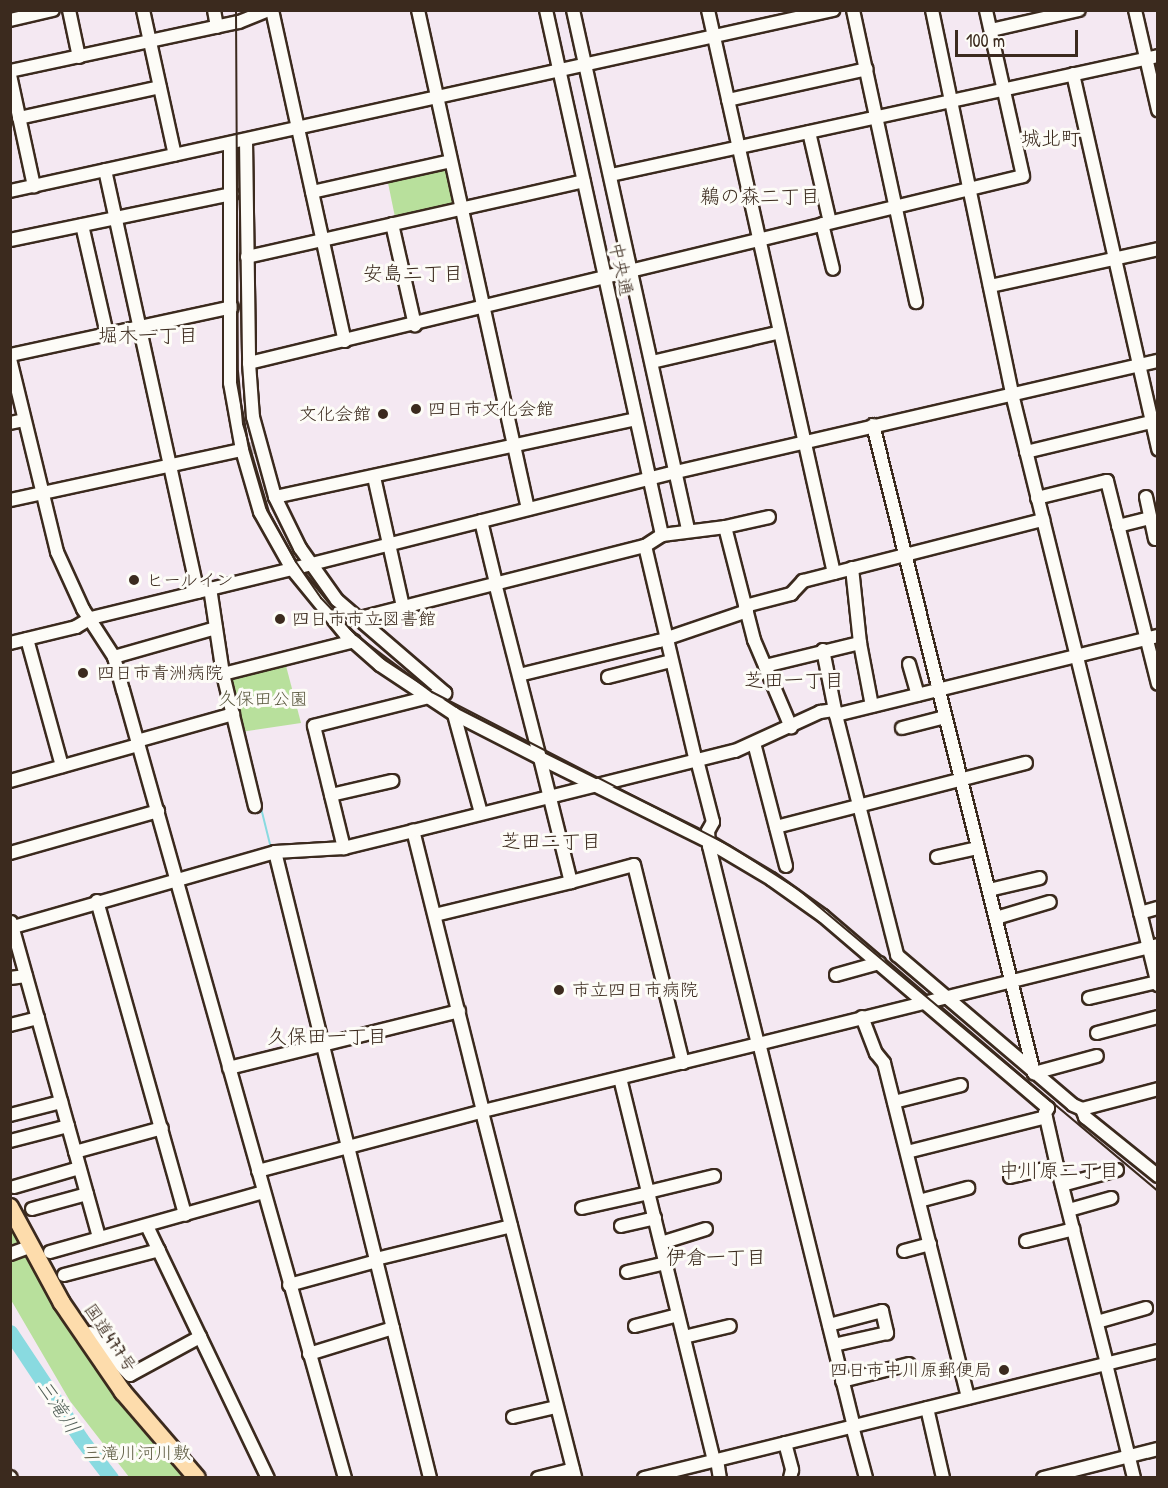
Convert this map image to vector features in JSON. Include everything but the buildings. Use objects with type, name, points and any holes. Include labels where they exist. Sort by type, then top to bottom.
[{"type":"highway","name":"国道477号","points":[[10,1207],[29,1247],[80,1329],[123,1392],[195,1475]]},
{"type":"street","points":[[10,20],[53,10]]},
{"type":"street","points":[[69,10],[79,57]]},
{"type":"street","points":[[143,10],[175,155]]},
{"type":"street","points":[[214,10],[217,27]]},
{"type":"street","points":[[34,186],[11,70],[217,27],[247,20],[252,12],[271,10],[345,341]]},
{"type":"street","points":[[418,10],[528,509]]},
{"type":"street","name":"中央通","points":[[546,10],[662,535]]},
{"type":"street","name":"中央通","points":[[573,10],[688,529]]},
{"type":"street","points":[[708,10],[777,333],[834,573]]},
{"type":"street","points":[[10,191],[833,10]]},
{"type":"street","points":[[854,10],[916,302]]},
{"type":"street","points":[[932,10],[971,188],[1012,394],[1140,913],[1153,947],[1157,984],[1089,998]]},
{"type":"street","points":[[249,363],[1023,176],[986,10]]},
{"type":"street","points":[[991,30],[1079,10]]},
{"type":"street","points":[[1135,10],[1152,57],[1158,110]]},
{"type":"street","points":[[611,175],[1152,57]]},
{"type":"street","points":[[728,100],[867,69]]},
{"type":"street","points":[[1073,74],[1137,366],[1158,449]]},
{"type":"street","points":[[20,118],[160,87]]},
{"type":"street","points":[[809,132],[833,270]]},
{"type":"street","points":[[246,140],[249,363],[255,427],[275,497],[310,563],[356,619],[445,693],[314,726],[344,848]]},
{"type":"street","points":[[230,143],[232,194],[230,383],[242,450],[260,512],[292,569],[354,641],[426,698],[709,842],[797,897],[879,963],[1048,1108],[1046,1117],[1057,1166],[1134,1478]]},
{"type":"street","points":[[312,192],[451,161]]},
{"type":"street","points":[[105,170],[170,465],[216,628],[255,806]]},
{"type":"street","points":[[247,257],[584,181]]},
{"type":"street","points":[[10,240],[232,194]]},
{"type":"street","points":[[392,224],[415,324]]},
{"type":"street","points":[[82,225],[107,334]]},
{"type":"street","points":[[990,286],[1158,249]]},
{"type":"street","points":[[10,355],[232,307]]},
{"type":"street","points":[[652,362],[777,333]]},
{"type":"street","points":[[10,359],[57,552],[83,609],[91,618],[114,657],[345,1478]]},
{"type":"street","points":[[10,643],[76,627],[91,618],[676,472],[1158,361]]},
{"type":"street","points":[[275,497],[636,419]]},
{"type":"street","points":[[10,423],[24,420]]},
{"type":"street","points":[[1026,452],[1151,422]]},
{"type":"street","points":[[873,425],[1034,1072]]},
{"type":"street","points":[[10,500],[242,450]]},
{"type":"street","points":[[374,477],[403,608]]},
{"type":"street","points":[[1038,498],[1107,481],[1118,526],[1152,638],[1158,684]]},
{"type":"street","points":[[1146,497],[1155,539]]},
{"type":"street","points":[[356,619],[645,546],[662,535],[688,529],[705,531],[769,517]]},
{"type":"street","points":[[1118,526],[1150,518]]},
{"type":"street","points":[[519,675],[713,626],[746,608],[791,594],[802,581],[1042,519]]},
{"type":"street","points":[[481,521],[571,882]]},
{"type":"street","points":[[725,527],[746,608],[765,666],[791,727]]},
{"type":"street","points":[[645,546],[665,639],[713,822],[708,831],[709,842],[866,1478]]},
{"type":"street","points":[[852,568],[860,643],[872,706]]},
{"type":"street","points":[[114,657],[216,628]]},
{"type":"street","points":[[99,1238],[11,925],[275,852],[344,848],[696,760],[754,743],[820,712],[836,712],[872,706],[1152,638]]},
{"type":"street","points":[[27,639],[62,766]]},
{"type":"street","points":[[226,673],[354,641]]},
{"type":"street","points":[[765,666],[823,650],[860,643]]},
{"type":"street","points":[[823,650],[856,806],[896,954],[1067,1101],[1082,1109],[1085,1117],[1158,1176]]},
{"type":"street","points":[[608,677],[671,662]]},
{"type":"street","points":[[909,664],[918,695]]},
{"type":"street","points":[[10,781],[233,714]]},
{"type":"street","points":[[454,714],[481,813]]},
{"type":"street","points":[[902,728],[945,717]]},
{"type":"street","points":[[754,743],[786,866]]},
{"type":"street","points":[[776,827],[961,780],[1001,776],[1022,769]]},
{"type":"street","points":[[332,795],[392,780]]},
{"type":"street","points":[[10,853],[158,811]]},
{"type":"street","points":[[413,831],[574,1473],[538,1478]]},
{"type":"street","points":[[937,857],[978,848]]},
{"type":"street","points":[[275,852],[430,1478]]},
{"type":"street","points":[[435,915],[634,865],[683,1063]]},
{"type":"street","points":[[989,890],[1040,878]]},
{"type":"street","points":[[97,901],[185,1215]]},
{"type":"street","points":[[996,918],[1050,902]]},
{"type":"street","points":[[1140,913],[1158,908]]},
{"type":"street","points":[[258,1171],[348,1146],[862,1017],[1153,947]]},
{"type":"street","points":[[836,975],[879,963]]},
{"type":"street","points":[[10,978],[26,976]]},
{"type":"street","points":[[229,1068],[322,1043],[459,1011]]},
{"type":"street","points":[[862,1017],[876,1053],[884,1063],[968,1398]]},
{"type":"street","points":[[1097,1033],[1158,1017]]},
{"type":"street","points":[[10,1025],[38,1018]]},
{"type":"street","points":[[1034,1072],[1096,1056]]},
{"type":"street","points":[[620,1078],[720,1478]]},
{"type":"street","points":[[894,1102],[961,1085]]},
{"type":"street","points":[[1082,1109],[1158,1089]]},
{"type":"street","points":[[10,1115],[61,1101]]},
{"type":"street","points":[[907,1152],[1046,1117]]},
{"type":"street","points":[[10,1141],[68,1126]]},
{"type":"street","points":[[75,1152],[162,1128]]},
{"type":"street","points":[[1010,1177],[1057,1166]]},
{"type":"street","points":[[14,1187],[80,1168]]},
{"type":"street","points":[[1062,1185],[1117,1170]]},
{"type":"street","points":[[582,1208],[714,1176]]},
{"type":"street","points":[[919,1202],[968,1188]]},
{"type":"street","points":[[50,1252],[264,1192]]},
{"type":"street","points":[[32,1209],[87,1194]]},
{"type":"street","points":[[1069,1210],[1111,1198]]},
{"type":"street","points":[[621,1226],[655,1218]]},
{"type":"street","points":[[147,1226],[268,1478]]},
{"type":"street","points":[[289,1285],[376,1260],[511,1226]]},
{"type":"street","points":[[1026,1240],[1074,1228]]},
{"type":"street","points":[[661,1243],[706,1229]]},
{"type":"street","points":[[904,1251],[930,1244]]},
{"type":"street","points":[[10,1254],[29,1247]]},
{"type":"street","points":[[64,1275],[159,1250]]},
{"type":"street","points":[[627,1272],[666,1263]]},
{"type":"street","points":[[1097,1322],[1146,1308]]},
{"type":"street","points":[[829,1325],[882,1311],[887,1333],[834,1345]]},
{"type":"street","points":[[635,1326],[678,1315]]},
{"type":"street","points":[[684,1337],[730,1326]]},
{"type":"street","points":[[309,1354],[393,1328]]},
{"type":"street","points":[[80,1329],[91,1334],[130,1375],[200,1337]]},
{"type":"street","points":[[650,1477],[1158,1351]]},
{"type":"street","points":[[842,1381],[909,1364]]},
{"type":"street","points":[[513,1417],[556,1407]]},
{"type":"street","points":[[927,1408],[943,1478]]},
{"type":"street","points":[[785,1443],[792,1470],[790,1478]]},
{"type":"street","points":[[1043,1478],[1158,1449]]},
{"type":"green space","points":[[444,167],[455,201],[451,205],[395,217],[387,178]]},
{"type":"green space","name":"久保田公園","points":[[285,662],[301,723],[241,732],[227,677]]},
{"type":"green space","name":"三滝川河川敷","points":[[10,1226],[40,1281],[115,1395],[187,1477],[129,1477],[70,1401],[11,1300]]},
{"type":"waterway","points":[[260,804],[271,848]]},
{"type":"waterway","name":"三滝川","points":[[10,1332],[81,1439],[111,1478]]},
{"type":"tunnel","points":[[242,450],[259,447]]},
{"type":"railway","points":[[236,10],[238,371],[243,424],[269,512],[296,562],[321,598],[356,635],[432,692],[729,845],[798,889],[1158,1191]]},
{"type":"place","name":"四日市文化会館","points":[[416,409]]},
{"type":"place","name":"文化会館","points":[[383,414]]},
{"type":"place","name":"ヒールイン","points":[[134,580]]},
{"type":"place","name":"四日市市立図書館","points":[[280,619]]},
{"type":"place","name":"四日市青洲病院","points":[[83,673]]},
{"type":"place","name":"市立四日市病院","points":[[559,990]]},
{"type":"place","name":"四日市中川原郵便局","points":[[1004,1370]]},
{"type":"district","name":"城北町","points":[[1051,137]]},
{"type":"district","name":"鵜の森二丁目","points":[[760,195]]},
{"type":"district","name":"安島二丁目","points":[[413,272]]},
{"type":"district","name":"堀木一丁目","points":[[148,334]]},
{"type":"district","name":"芝田一丁目","points":[[794,679]]},
{"type":"district","name":"芝田二丁目","points":[[551,840]]},
{"type":"district","name":"久保田一丁目","points":[[327,1035]]},
{"type":"district","name":"中川原二丁目","points":[[1059,1169]]},
{"type":"district","name":"伊倉一丁目","points":[[716,1256]]}]
